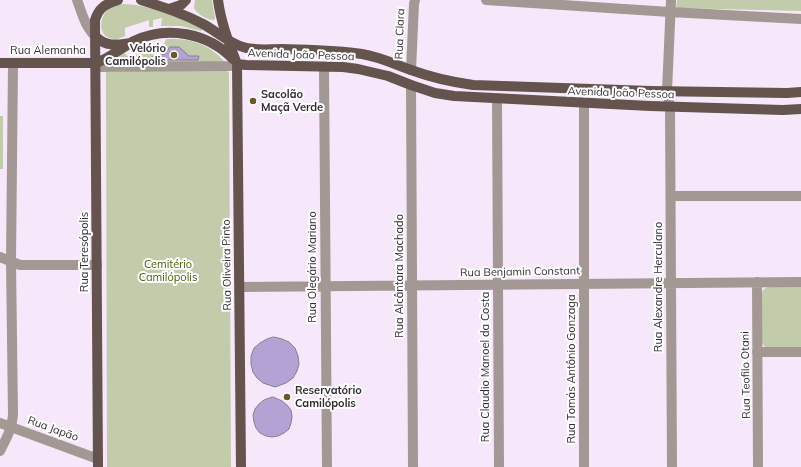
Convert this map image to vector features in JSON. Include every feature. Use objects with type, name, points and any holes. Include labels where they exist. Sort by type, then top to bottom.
[{"type":"main road","name":"Rua Teresópolis","points":[[98,463],[95,20],[101,9],[118,0]]},
{"type":"main road","points":[[141,0],[193,19],[227,38]]},
{"type":"main road","points":[[169,9],[181,5],[186,0]]},
{"type":"main road","points":[[218,0],[227,38]]},
{"type":"main road","points":[[96,65],[132,42],[148,36],[164,33],[189,34],[197,36],[226,52],[237,64]]},
{"type":"main road","points":[[96,37],[106,44],[132,42]]},
{"type":"main road","name":"Avenida João Pessoa","points":[[227,38],[237,64],[358,68],[388,76],[435,94],[497,99],[670,107],[783,110],[801,109]]},
{"type":"main road","name":"Avenida João Pessoa","points":[[227,38],[238,45],[248,48],[333,50],[362,54],[380,58],[432,78],[473,85],[667,91],[801,92]]},
{"type":"main road","name":"Rua Alemanha","points":[[0,62],[96,65]]},
{"type":"main road","name":"Rua Oliveira Pinto","points":[[237,64],[241,467]]},
{"type":"street","points":[[76,0],[86,25],[91,33],[96,37]]},
{"type":"street","name":"Rua Clara","points":[[411,70],[415,0]]},
{"type":"street","points":[[486,0],[801,19]]},
{"type":"street","name":"Rua Alexandre Herculano","points":[[671,0],[667,91],[670,107],[672,467]]},
{"type":"street","points":[[0,451],[9,433],[13,416],[11,261],[13,63]]},
{"type":"street","points":[[96,65],[230,66],[237,64]]},
{"type":"street","name":"Rua Olegário Mariano","points":[[324,67],[327,467]]},
{"type":"street","name":"Rua Alcântara Machado","points":[[411,86],[413,467]]},
{"type":"street","name":"Rua Claudio Manoel da Costa","points":[[497,99],[499,467]]},
{"type":"street","name":"Rua Tomás Antônio Gonzaga","points":[[584,103],[584,467]]},
{"type":"street","points":[[670,196],[801,196]]},
{"type":"street","points":[[0,257],[20,265],[97,264]]},
{"type":"street","name":"Rua Teofilo Otani","points":[[757,282],[758,467]]},
{"type":"street","name":"Rua Benjamin Constant","points":[[240,287],[801,282]]},
{"type":"street","points":[[757,352],[801,352]]},
{"type":"street","name":"Rua Japão","points":[[0,423],[11,426],[98,463]]},
{"type":"green space","points":[[195,0],[212,0],[214,20],[205,18],[197,12],[194,8]]},
{"type":"green space","points":[[677,0],[801,0],[801,11],[676,8]]},
{"type":"green space","points":[[119,4],[129,4],[151,8],[182,19],[202,28],[202,30],[181,26],[161,26],[162,18],[153,20],[153,27],[149,27],[149,20],[125,28],[125,36],[112,39],[104,34],[101,25],[102,20],[106,11]]},
{"type":"green space","points":[[167,39],[199,43],[213,51],[225,62],[109,62],[124,53],[129,57],[160,48]]},
{"type":"green space","name":"Cemitério Camilópolis","points":[[225,69],[229,73],[231,467],[107,467],[106,72]]},
{"type":"green space","points":[[0,116],[3,116],[3,169],[0,169]]},
{"type":"green space","points":[[768,287],[801,287],[801,347],[765,347],[762,343],[762,293],[764,289]]},
{"type":"building","name":"Velório Camilópolis","points":[[170,47],[179,47],[189,56],[199,56],[198,60],[153,60],[152,57],[165,54]]},
{"type":"building","points":[[274,337],[289,342],[295,348],[299,364],[293,378],[286,383],[275,387],[263,383],[257,378],[253,372],[251,364],[251,356],[254,348],[267,339]]},
{"type":"building","points":[[273,397],[287,405],[291,410],[292,417],[289,429],[278,436],[272,437],[260,433],[256,428],[253,415],[259,404],[264,400]]},
{"type":"place","name":"Velório Camilópolis","points":[[174,55]]},
{"type":"place","name":"Sacolão Maçã Verde","points":[[253,101]]},
{"type":"place","name":"Reservatório Camilópolis","points":[[287,397]]}]
